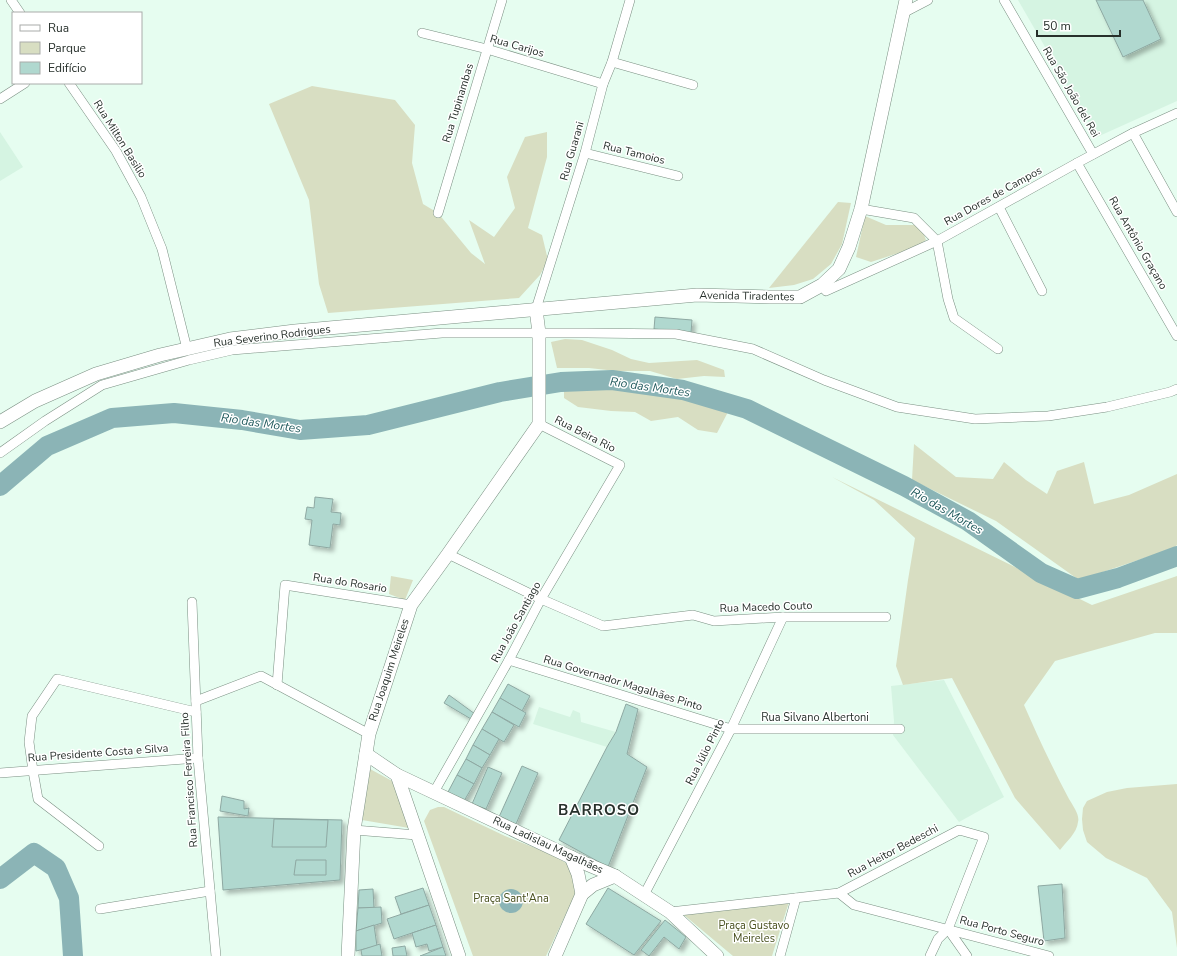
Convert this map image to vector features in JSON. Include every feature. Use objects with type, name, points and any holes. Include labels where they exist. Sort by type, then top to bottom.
[{"type":"street","points":[[12,0],[19,12]]},
{"type":"street","name":"Rua Tupinambas","points":[[438,213],[502,0]]},
{"type":"street","name":"Rua Guarani","points":[[536,309],[585,153],[603,84],[612,62],[630,0]]},
{"type":"street","name":"Avenida Tiradentes","points":[[536,309],[697,295],[800,297],[822,284],[839,269],[849,246],[861,209],[906,0]]},
{"type":"street","points":[[903,13],[928,0]]},
{"type":"street","name":"Rua São João del Rei","points":[[1004,0],[1093,154]]},
{"type":"street","name":"Rua Carijos","points":[[422,33],[487,49],[603,84]]},
{"type":"street","points":[[612,62],[693,85]]},
{"type":"street","points":[[0,99],[23,84]]},
{"type":"street","name":"Rua Milton Basilio","points":[[69,84],[116,151],[141,197],[162,249],[187,349]]},
{"type":"street","name":"Rua Dores de Campos","points":[[822,284],[826,291],[938,241],[1093,154],[1133,133],[1177,113]]},
{"type":"street","points":[[1133,133],[1177,212]]},
{"type":"street","name":"Rua Tamoios","points":[[585,153],[678,176]]},
{"type":"street","name":"Rua Antônio Graçano","points":[[1077,163],[1177,336]]},
{"type":"street","points":[[999,207],[1042,291]]},
{"type":"street","points":[[861,209],[914,218],[938,241],[948,299],[954,318],[998,349]]},
{"type":"street","points":[[536,309],[539,333],[539,424]]},
{"type":"street","name":"Rua Severino Rodrigues","points":[[0,422],[35,401],[96,374],[160,355],[230,339],[295,331],[536,309]]},
{"type":"street","points":[[0,453],[45,421],[102,385],[189,360],[232,350],[442,333],[676,334],[753,349],[824,380],[897,407],[975,419],[1048,416],[1108,407],[1177,389]]},
{"type":"street","name":"Rua Beira Rio","points":[[539,424],[620,465]]},
{"type":"street","name":"Rua Joaquim Meireles","points":[[348,956],[354,830],[369,734],[411,605],[539,424]]},
{"type":"street","name":"Rua João Santiago","points":[[434,792],[509,660],[541,599],[620,465]]},
{"type":"street","name":"Rua Macedo Couto","points":[[448,554],[541,599],[603,626],[693,616],[714,621],[783,617],[886,617]]},
{"type":"street","name":"Rua do Rosario","points":[[277,685],[285,585],[411,605]]},
{"type":"street","name":"Rua Francisco Ferreira Filho","points":[[192,602],[198,758],[216,956]]},
{"type":"street","name":"Rua Júlio Pinto","points":[[644,895],[730,728],[783,617]]},
{"type":"street","name":"Rua Governador Magalhães Pinto","points":[[509,660],[730,728]]},
{"type":"street","points":[[196,701],[261,676],[369,734]]},
{"type":"street","points":[[99,846],[38,799],[29,742],[32,716],[57,679],[196,712]]},
{"type":"street","name":"Rua Silvano Albertoni","points":[[730,728],[900,729]]},
{"type":"street","name":"Rua Ladislau Magalhães","points":[[366,754],[397,775],[571,857],[615,876],[670,912],[717,956]]},
{"type":"street","name":"Rua Presidente Costa e Silva","points":[[0,773],[198,758]]},
{"type":"street","points":[[397,775],[459,956]]},
{"type":"street","points":[[354,830],[417,835]]},
{"type":"street","name":"Rua Heitor Bedeschi","points":[[839,893],[959,830],[984,837],[948,929]]},
{"type":"street","points":[[571,857],[578,874],[582,894]]},
{"type":"street","points":[[555,956],[582,894],[593,885],[615,876]]},
{"type":"street","points":[[100,908],[210,891]]},
{"type":"street","points":[[670,912],[839,893]]},
{"type":"street","name":"Rua Porto Seguro","points":[[839,893],[854,905],[1049,956]]},
{"type":"street","points":[[780,956],[796,898]]},
{"type":"street","points":[[930,956],[938,939],[948,929],[967,956]]},
{"type":"shaded area","points":[[1018,0],[1177,0],[1177,101],[1097,137]]},
{"type":"shaded area","points":[[0,132],[23,167],[0,181]]},
{"type":"shaded area","points":[[944,680],[1004,797],[959,822],[893,735],[894,721],[891,686]]},
{"type":"shaded area","points":[[539,707],[570,717],[573,710],[580,713],[581,722],[616,732],[607,747],[533,724]]},
{"type":"green space","points":[[312,86],[395,100],[415,125],[412,163],[423,204],[438,213],[471,253],[485,264],[469,220],[494,237],[515,208],[507,177],[525,137],[547,132],[547,157],[528,228],[542,235],[548,260],[540,275],[519,298],[328,313],[319,284],[309,200],[269,104]]},
{"type":"green space","points":[[838,202],[851,203],[842,244],[831,264],[813,279],[794,285],[769,288]]},
{"type":"green space","points":[[865,216],[886,225],[914,225],[922,229],[926,240],[914,248],[871,262],[856,257]]},
{"type":"green space","points":[[565,339],[582,340],[612,350],[631,359],[649,363],[697,360],[724,370],[725,377],[704,376],[677,379],[650,371],[557,368],[551,342]]},
{"type":"green space","points":[[614,387],[700,401],[729,410],[717,433],[698,430],[678,417],[651,421],[635,412],[578,407],[564,398],[564,388]]},
{"type":"green space","points":[[914,444],[956,477],[993,479],[1004,462],[1026,480],[1047,494],[1057,471],[1084,462],[1094,504],[1129,495],[1177,474],[1177,545],[1174,548],[1079,580],[996,521],[912,480]]},
{"type":"green space","points":[[832,477],[1092,605],[1177,576],[1177,633],[1155,633],[1055,661],[1024,705],[1051,765],[1078,816],[1076,830],[1060,850],[1015,798],[952,678],[903,685],[896,666],[915,538],[874,500]]},
{"type":"green space","points":[[391,576],[413,580],[405,600],[389,594]]},
{"type":"green space","points":[[370,769],[394,782],[409,828],[362,820]]},
{"type":"green space","points":[[1177,784],[1177,948],[1172,912],[1147,878],[1106,858],[1087,842],[1083,830],[1082,819],[1083,808],[1087,801],[1107,792],[1127,788]]},
{"type":"green space","name":"Praça Sant'Ana","points":[[438,807],[444,807],[505,836],[553,855],[573,869],[576,890],[546,956],[473,956],[424,821],[430,810]]},
{"type":"green space","name":"Praça Gustavo Meireles","points":[[789,902],[772,956],[733,956],[684,915]]},
{"type":"water","points":[[511,889],[516,890],[522,896],[522,906],[516,912],[511,913],[506,912],[500,906],[499,901],[500,896],[506,890]]},
{"type":"building","points":[[1096,0],[1143,0],[1161,39],[1123,57]]},
{"type":"building","points":[[655,317],[692,320],[691,333],[654,329]]},
{"type":"building","points":[[315,497],[333,499],[331,512],[341,513],[340,525],[333,524],[330,548],[309,545],[312,520],[305,519],[307,507],[314,508]]},
{"type":"building","points":[[508,684],[530,696],[522,711],[500,698]]},
{"type":"building","points":[[449,695],[475,714],[471,719],[444,703]]},
{"type":"building","points":[[500,698],[526,713],[519,727],[492,712]]},
{"type":"building","points":[[626,704],[638,709],[627,754],[647,767],[608,867],[559,840],[616,732]]},
{"type":"building","points":[[492,712],[514,725],[504,742],[482,729]]},
{"type":"building","points":[[482,729],[499,739],[490,755],[473,745]]},
{"type":"building","points":[[473,745],[490,755],[482,768],[466,759]]},
{"type":"building","points":[[466,759],[482,768],[474,784],[457,775]]},
{"type":"building","points":[[522,766],[538,773],[516,824],[499,817]]},
{"type":"building","points":[[488,767],[502,773],[486,809],[472,804]]},
{"type":"building","points":[[457,775],[474,784],[464,801],[448,792]]},
{"type":"building","points":[[222,796],[244,801],[244,809],[249,808],[248,816],[220,811]]},
{"type":"building","points":[[218,817],[342,820],[340,880],[223,890]]},
{"type":"building","points":[[274,819],[328,820],[326,847],[272,847]]},
{"type":"building","points":[[296,860],[326,860],[326,875],[294,875]]},
{"type":"building","points":[[1062,884],[1065,938],[1044,941],[1038,886]]},
{"type":"building","points":[[423,888],[429,905],[401,914],[395,897]]},
{"type":"building","points":[[608,888],[661,921],[634,955],[586,924]]},
{"type":"building","points":[[373,889],[374,908],[358,908],[359,890]]},
{"type":"building","points":[[429,905],[436,925],[394,939],[387,919]]},
{"type":"building","points":[[381,907],[382,923],[356,931],[358,908]]},
{"type":"building","points":[[665,920],[686,937],[679,949],[664,937],[649,956],[641,950]]},
{"type":"building","points":[[374,925],[377,946],[356,951],[356,931]]},
{"type":"building","points":[[436,925],[443,947],[429,951],[427,944],[416,947],[412,933]]},
{"type":"building","points":[[380,944],[382,956],[362,956],[361,950]]},
{"type":"building","points":[[405,946],[407,956],[393,956],[392,948]]},
{"type":"building","points":[[443,947],[446,956],[420,956]]},
{"type":"waterway","name":"Rio das Mortes","points":[[0,486],[47,446],[112,418],[174,413],[242,420],[300,430],[368,425],[500,392],[561,382],[612,380],[683,390],[747,409],[904,486],[968,521],[1041,573],[1077,589],[1118,578],[1177,556]]},
{"type":"waterway","name":"Rio das Mortes","points":[[0,879],[34,853],[56,868],[69,898],[73,956]]},
{"type":"district","name":"BARROSO","points":[[599,810]]}]
